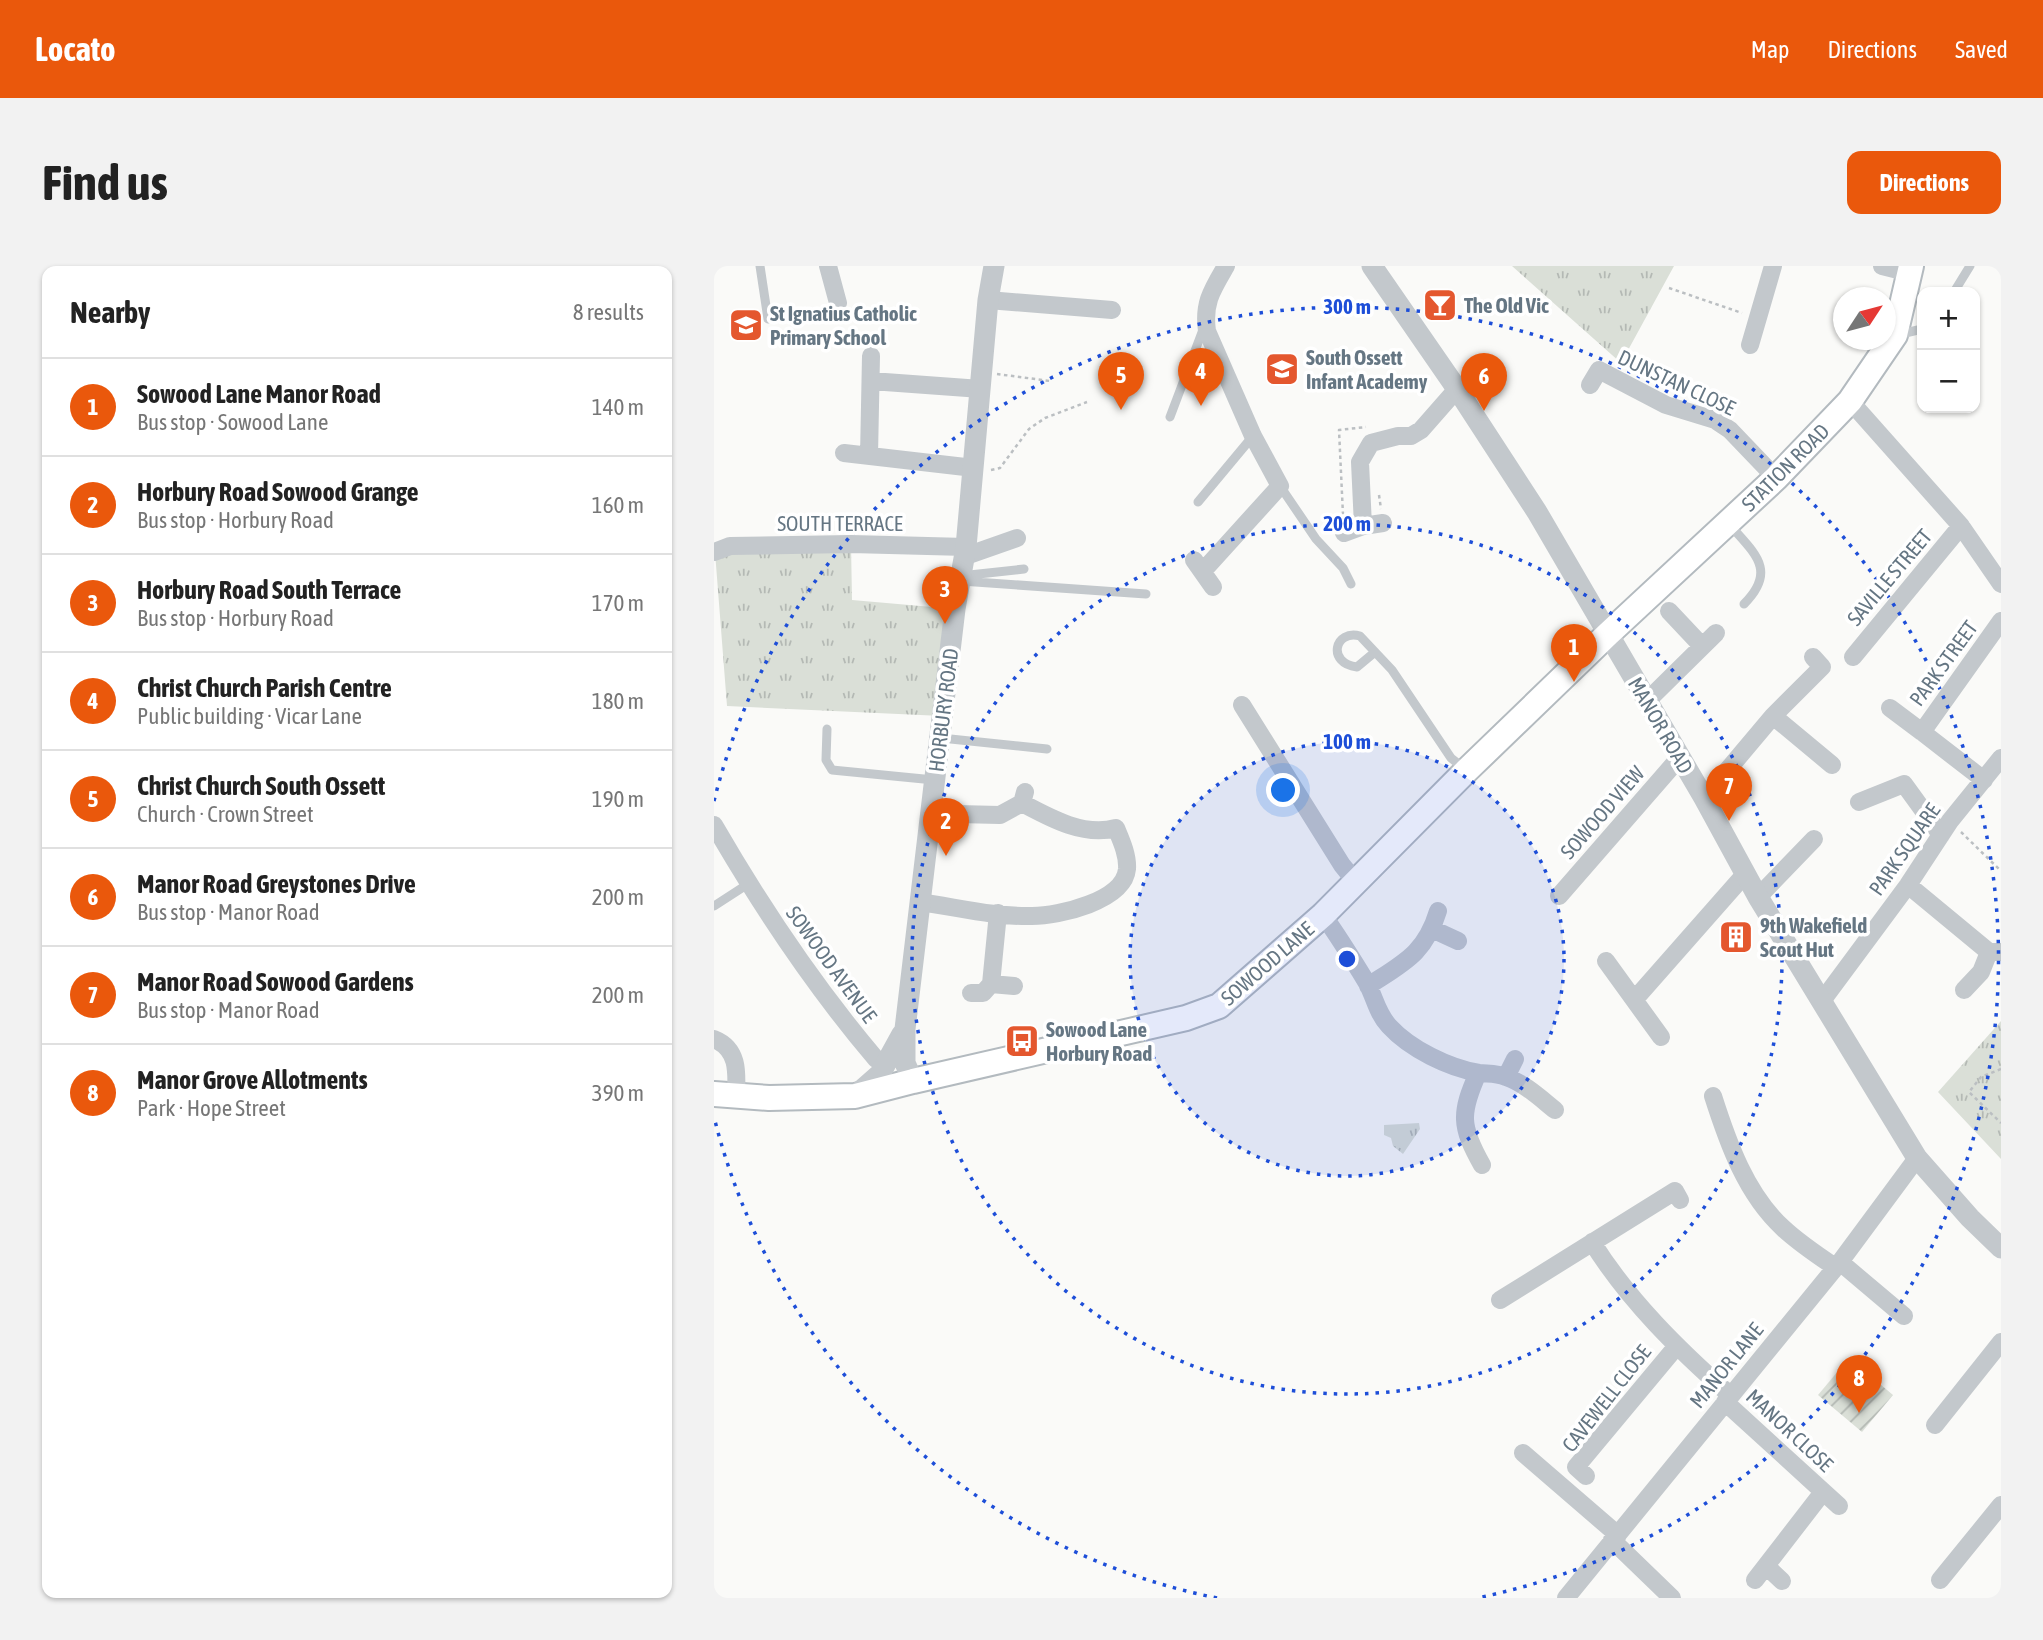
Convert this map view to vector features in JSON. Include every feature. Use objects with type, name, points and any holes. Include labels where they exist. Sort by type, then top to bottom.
[{"type":"main road","name":"STATION ROAD","points":[[1896,331],[1910,270]]},
{"type":"main road","name":"STATION ROAD","points":[[1608,634],[1776,478],[1850,401],[1885,350]]},
{"type":"main road","name":"SOWOOD LANE","points":[[725,1095],[769,1098],[855,1096],[1186,1018],[1219,1006],[1324,915],[1467,770],[1608,634]]},
{"type":"street","points":[[828,266],[838,303]]},
{"type":"street","name":"HORBURY ROAD","points":[[913,1081],[905,1063],[905,1029],[973,471],[988,300],[994,266]]},
{"type":"street","points":[[1203,573],[1280,486],[1215,351],[1205,322],[1204,313],[1209,296],[1226,266]]},
{"type":"street","name":"MANOR ROAD","points":[[1371,266],[1457,389],[1537,512],[1704,798],[1758,897],[1917,1158],[1970,1218],[2001,1248]]},
{"type":"street","points":[[1750,345],[1773,266]]},
{"type":"street","points":[[1882,266],[1910,270]]},
{"type":"street","points":[[988,300],[1112,310]]},
{"type":"street","points":[[869,456],[872,356]]},
{"type":"street","name":"DUNSTAN CLOSE","points":[[1590,385],[1599,370],[1666,405],[1715,420],[1730,430],[1776,478]]},
{"type":"street","points":[[872,381],[981,380]]},
{"type":"street","points":[[1363,526],[1360,462],[1371,443],[1398,436],[1410,436],[1421,430],[1457,389]]},
{"type":"street","points":[[1850,401],[1961,526],[2001,584]]},
{"type":"street","points":[[844,453],[973,471]]},
{"type":"street","points":[[1344,533],[1383,523]]},
{"type":"street","name":"SAVILLE STREET","points":[[1853,657],[1961,526]]},
{"type":"street","points":[[962,565],[1017,538]]},
{"type":"street","name":"SOUTH TERRACE","points":[[714,552],[730,546],[850,544],[962,565]]},
{"type":"street","points":[[1669,611],[1701,645]]},
{"type":"street","name":"PARK STREET","points":[[1922,732],[2001,621]]},
{"type":"street","points":[[1647,701],[1716,633]]},
{"type":"street","points":[[1704,798],[1773,716],[1822,667],[1813,657]]},
{"type":"street","points":[[1242,705],[1272,756],[1355,881]]},
{"type":"street","name":"PARK STREET","points":[[1890,708],[1984,780]]},
{"type":"street","points":[[1773,716],[1832,765]]},
{"type":"street","name":"SOWOOD VIEW","points":[[1559,896],[1680,757]]},
{"type":"street","name":"PARK SQUARE","points":[[1822,1001],[1909,885],[1945,828],[2001,758]]},
{"type":"street","points":[[1859,802],[1904,784],[1945,828]]},
{"type":"street","points":[[919,902],[1031,916],[1065,911],[1108,896],[1123,882],[1127,872],[1125,852],[1116,828],[1108,830],[1076,827],[1024,798],[1000,816],[957,814]]},
{"type":"street","name":"SOWOOD AVENUE","points":[[714,825],[748,884],[810,978],[868,1049],[886,1066]]},
{"type":"street","points":[[1758,897],[1814,839]]},
{"type":"street","points":[[1635,999],[1746,873]]},
{"type":"street","points":[[1909,885],[1995,952],[1964,990]]},
{"type":"street","points":[[1368,986],[1408,960],[1432,929],[1437,911]]},
{"type":"street","points":[[971,993],[982,993],[991,984],[998,913]]},
{"type":"street","points":[[1324,915],[1368,986],[1379,1014],[1390,1027],[1435,1057],[1478,1073],[1506,1077],[1534,1092],[1555,1110]]},
{"type":"street","points":[[1432,929],[1458,941]]},
{"type":"street","points":[[1606,961],[1661,1037]]},
{"type":"street","points":[[991,984],[1014,986]]},
{"type":"street","name":"HORBURY ROAD","points":[[855,1096],[868,1087],[886,1066],[905,1029]]},
{"type":"street","points":[[714,1039],[729,1048],[737,1072],[725,1095]]},
{"type":"street","points":[[1506,1077],[1516,1059]]},
{"type":"street","points":[[1478,1073],[1456,1135],[1482,1165]]},
{"type":"street","points":[[1713,1096],[1732,1150],[1746,1180],[1764,1208],[1783,1228],[1838,1265],[1904,1317]]},
{"type":"street","name":"MANOR LANE","points":[[1566,1598],[1838,1265],[1917,1158]]},
{"type":"street","points":[[1500,1300],[1675,1191],[1680,1200]]},
{"type":"street","name":"MANOR CLOSE","points":[[1592,1242],[1607,1266],[1676,1347],[1839,1506]]},
{"type":"street","points":[[1935,1425],[2001,1342]]},
{"type":"street","name":"CAVEWELL CLOSE","points":[[1586,1476],[1576,1467],[1676,1347]]},
{"type":"street","points":[[1523,1453],[1615,1537],[1672,1598]]},
{"type":"street","name":"MANOR CLOSE","points":[[1782,1581],[1760,1573],[1823,1492]]},
{"type":"street","points":[[1940,1580],[2001,1505]]},
{"type":"lane","points":[[760,266],[768,319]]},
{"type":"lane","points":[[1957,287],[1970,266]]},
{"type":"lane","points":[[1170,417],[1205,322]]},
{"type":"lane","points":[[1896,335],[1917,330]]},
{"type":"lane","points":[[1198,502],[1254,436]]},
{"type":"lane","points":[[1280,486],[1316,540],[1343,568],[1351,584]]},
{"type":"lane","points":[[1728,523],[1749,546],[1759,563],[1762,578],[1744,604]]},
{"type":"lane","points":[[962,565],[1024,569]]},
{"type":"lane","points":[[962,565],[1146,594]]},
{"type":"lane","points":[[1375,652],[1392,670],[1451,758],[1467,770]]},
{"type":"lane","points":[[827,729],[825,760],[831,770],[934,780]]},
{"type":"lane","points":[[940,738],[1048,749]]},
{"type":"lane","points":[[714,906],[748,884]]},
{"type":"path","points":[[1669,288],[1758,318]]},
{"type":"path","points":[[981,380],[1050,381]]},
{"type":"path","points":[[973,471],[1000,468],[1030,429],[1045,418],[1087,402]]},
{"type":"path","points":[[1945,828],[2001,871]]},
{"type":"path","points":[[2001,1069],[1981,1077],[1969,1092],[2001,1123]]},
{"type":"green space","points":[[1512,266],[1674,266],[1621,363]]},
{"type":"green space","points":[[851,544],[852,600],[955,609],[942,716],[727,706],[715,552]]},
{"type":"green space","points":[[2001,1021],[2001,1159],[1938,1092]]},
{"type":"green space","points":[[1419,1123],[1420,1129],[1403,1154],[1393,1146],[1391,1138],[1384,1135],[1384,1125]]},
{"type":"green space","points":[[1849,1358],[1893,1395],[1862,1432],[1818,1395]]},
{"type":"place","name":"The Old Vic","points":[[1440,305]]},
{"type":"place","name":"St Ignatius Catholic Primary School","points":[[746,325]]},
{"type":"place","name":"South Ossett Infant Academy","points":[[1282,369]]},
{"type":"place","name":"Christ Church Parish Centre","points":[[1201,406]]},
{"type":"place","name":"Christ Church South Ossett","points":[[1121,410]]},
{"type":"place","name":"Manor Road Greystones Drive","points":[[1484,411]]},
{"type":"place","name":"Horbury Road South Terrace","points":[[945,624]]},
{"type":"place","name":"Sowood Lane Manor Road","points":[[1574,682]]},
{"type":"place","name":"Manor Road Sowood Gardens","points":[[1729,821]]},
{"type":"place","name":"Horbury Road Sowood Grange","points":[[946,856]]},
{"type":"place","name":"9th Wakefield Scout Hut","points":[[1736,937]]},
{"type":"place","name":"Sowood Lane Horbury Road","points":[[1022,1041]]},
{"type":"place","name":"Manor Grove Allotments","points":[[1859,1413]]}]
